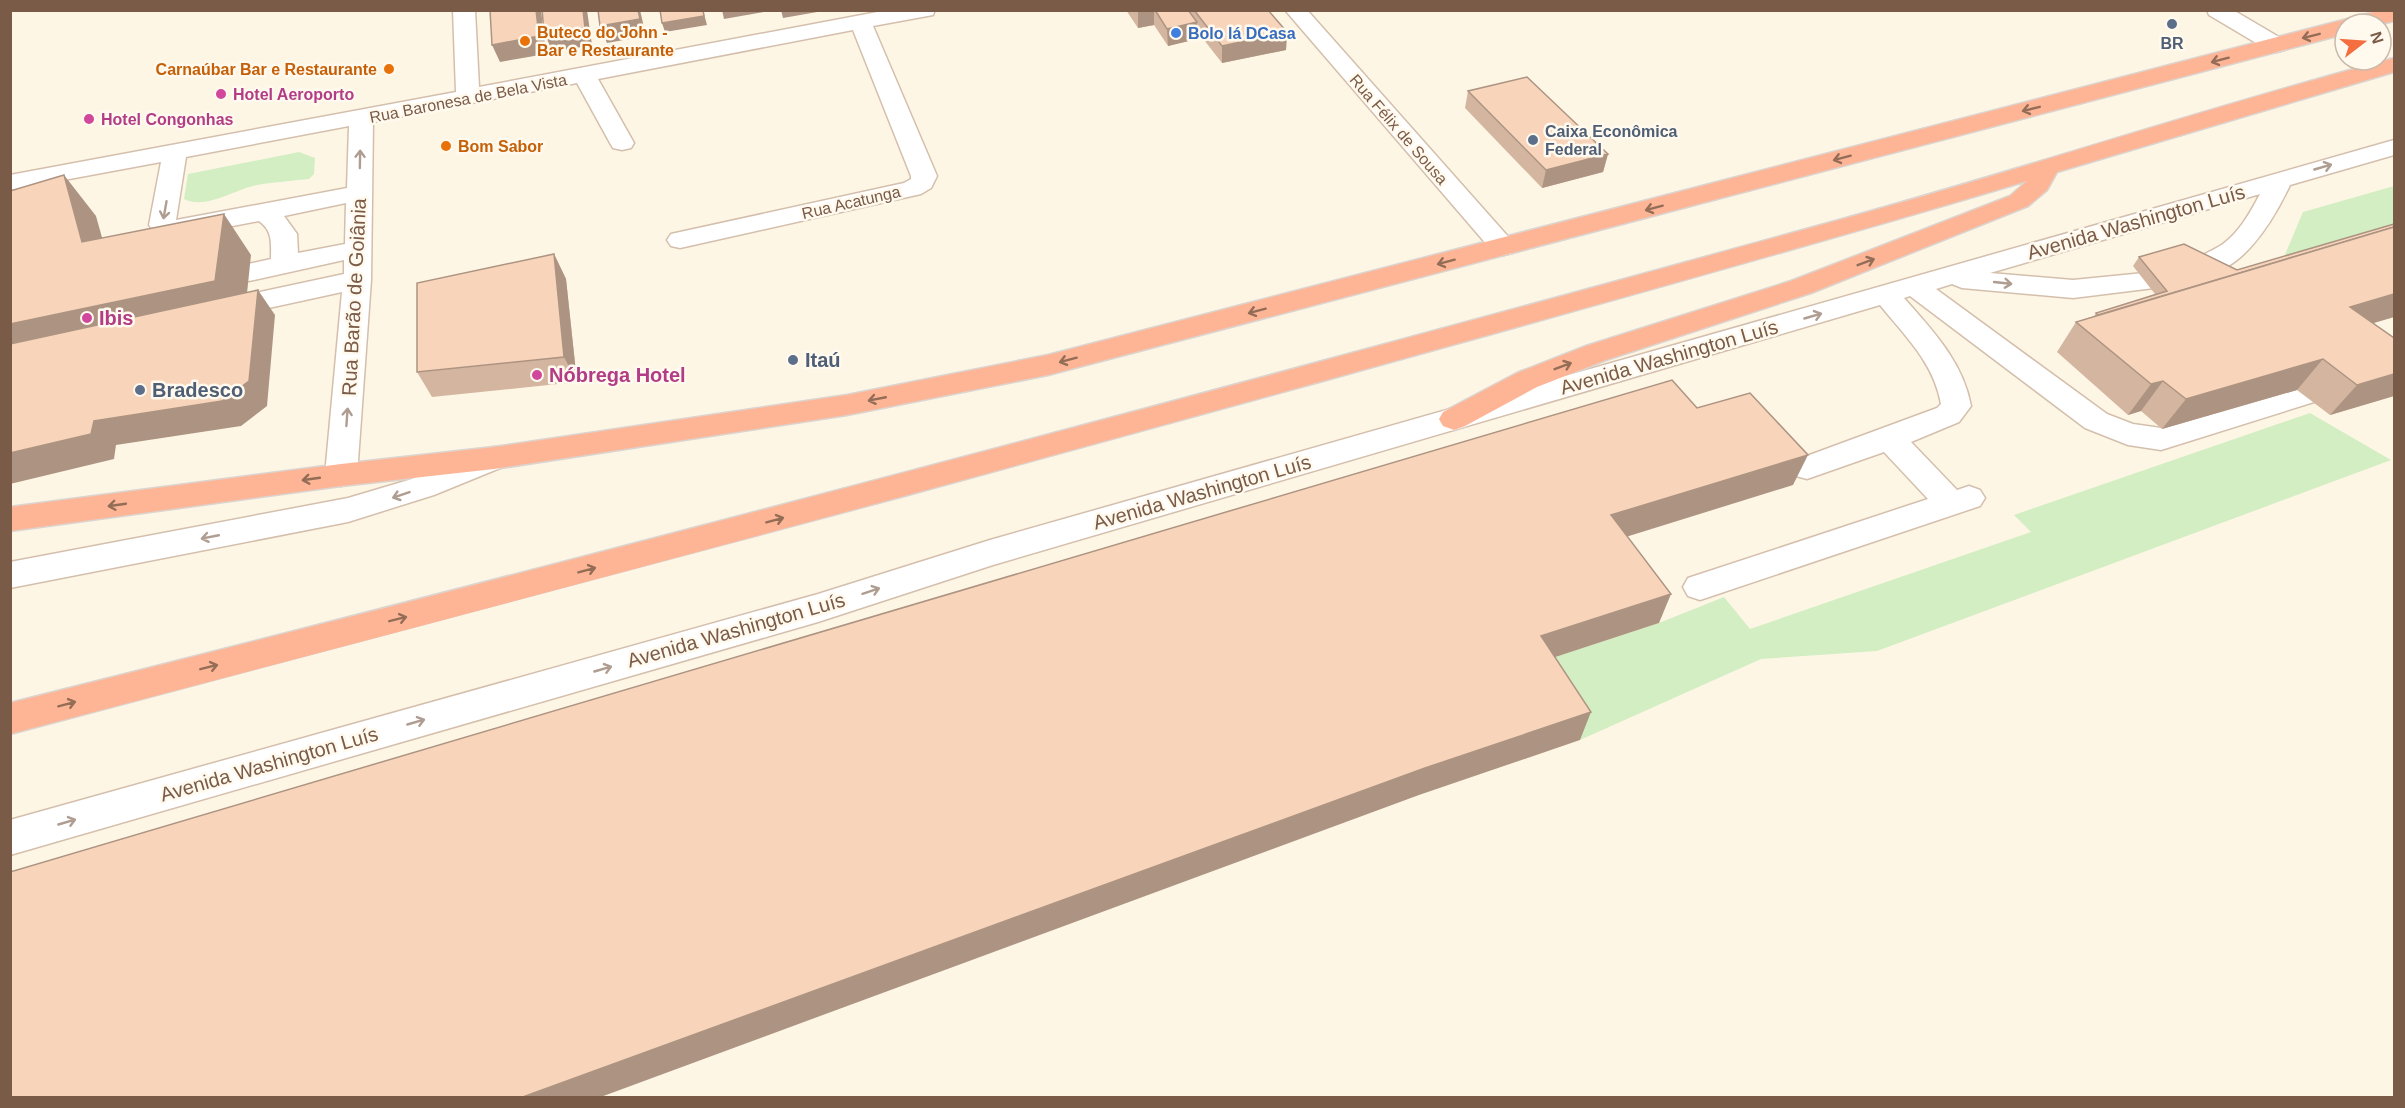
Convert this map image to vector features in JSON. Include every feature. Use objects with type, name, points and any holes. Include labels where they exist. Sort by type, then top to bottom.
[{"type":"highway","points":[[10,519],[341,475],[494,458],[847,405],[1048,365],[2333,30]]},
{"type":"highway","points":[[10,719],[505,592],[1099,432],[1827,232],[2394,65]]},
{"type":"highway","points":[[1454,419],[1527,380],[1557,368],[1596,353],[1801,287],[2019,201],[2038,186],[2047,168]]},
{"type":"street","points":[[464,10],[468,97]]},
{"type":"street","name":"Rua Baronesa de Bela Vista","points":[[10,183],[585,76],[876,17],[926,10]]},
{"type":"street","name":"Rua Félix de Sousa","points":[[1295,10],[1503,248]]},
{"type":"street","points":[[2217,10],[2276,45]]},
{"type":"street","name":"Rua Acatunga","points":[[680,240],[912,189],[922,183],[924,176],[876,17]]},
{"type":"street","points":[[585,76],[622,143]]},
{"type":"street","name":"Rua Barão de Goiânia","points":[[341,475],[347,426],[357,280],[361,118]]},
{"type":"street","name":"Avenida Washington Luís","points":[[10,838],[807,611],[990,553],[2394,147]]},
{"type":"street","points":[[175,153],[162,225],[169,228],[181,228],[360,193]]},
{"type":"street","points":[[2204,266],[2221,259],[2250,234],[2257,226],[2280,180]]},
{"type":"street","points":[[264,212],[282,226],[284,265]]},
{"type":"street","points":[[249,272],[358,249]]},
{"type":"street","points":[[1945,277],[2073,289],[2144,282]]},
{"type":"street","points":[[246,304],[357,280]]},
{"type":"street","points":[[1914,286],[2096,421],[2128,434],[2161,439],[2304,395]]},
{"type":"street","points":[[1807,468],[1948,415],[1956,406],[1955,395],[1940,362],[1886,294]]},
{"type":"street","points":[[1700,587],[1960,500],[1889,439]]},
{"type":"street","points":[[10,575],[348,510],[412,491],[494,458]]},
{"type":"green space","points":[[299,152],[315,158],[314,174],[309,179],[257,185],[202,202],[184,199],[188,174]]},
{"type":"green space","points":[[2394,186],[2394,231],[2281,264],[2303,212]]},
{"type":"green space","points":[[2310,413],[2391,460],[1877,651],[1761,659],[1580,740],[1531,665],[1659,623],[1724,597],[1750,629],[2031,532],[2014,515]]},
{"type":"building","points":[[490,10],[536,10],[539,36],[492,45]]},
{"type":"building","points":[[542,10],[583,10],[585,28],[559,33],[558,29],[544,31]]},
{"type":"building","points":[[598,10],[638,10],[640,19],[600,26]]},
{"type":"building","points":[[660,10],[703,10],[704,16],[662,23]]},
{"type":"building","points":[[1155,10],[1188,10],[1197,22],[1167,29]]},
{"type":"building","points":[[1194,10],[1268,10],[1287,32],[1222,46]]},
{"type":"building","points":[[1527,77],[1608,154],[1546,170],[1468,91]]},
{"type":"building","points":[[64,175],[82,242],[224,214],[215,281],[10,324],[10,191]]},
{"type":"building","points":[[2394,224],[2394,227],[2098,315],[2096,313],[2167,291],[2139,257],[2184,244],[2237,270]]},
{"type":"building","points":[[2394,227],[2394,294],[2350,307],[2394,338],[2394,374],[2357,385],[2323,359],[2186,399],[2163,381],[2151,384],[2076,322]]},
{"type":"building","points":[[554,254],[564,357],[417,372],[417,283]]},
{"type":"building","name":"Bradesco","points":[[258,290],[249,381],[222,401],[94,421],[91,434],[10,453],[10,344]]},
{"type":"building","points":[[1672,380],[1697,408],[1750,393],[1808,455],[1611,515],[1671,594],[1541,636],[1591,712],[1425,768],[520,1098],[10,1098],[10,872]]},
{"type":"place","name":"BR","points":[[2172,24]]},
{"type":"place","name":"Bolo lá DCasa","points":[[1176,33]]},
{"type":"place","name":"Buteco do John - Bar e Restaurante","points":[[525,41]]},
{"type":"place","name":"Carnaúbar Bar e Restaurante","points":[[389,69]]},
{"type":"place","name":"Hotel Aeroporto","points":[[221,94]]},
{"type":"place","name":"Hotel Congonhas","points":[[89,119]]},
{"type":"place","name":"Caixa Econômica Federal","points":[[1533,140]]},
{"type":"place","name":"Bom Sabor","points":[[446,146]]},
{"type":"place","name":"Ibis","points":[[87,318]]},
{"type":"place","name":"Itaú","points":[[793,360]]},
{"type":"place","name":"Nóbrega Hotel","points":[[537,375]]},
{"type":"place","name":"Bradesco","points":[[140,390]]}]
